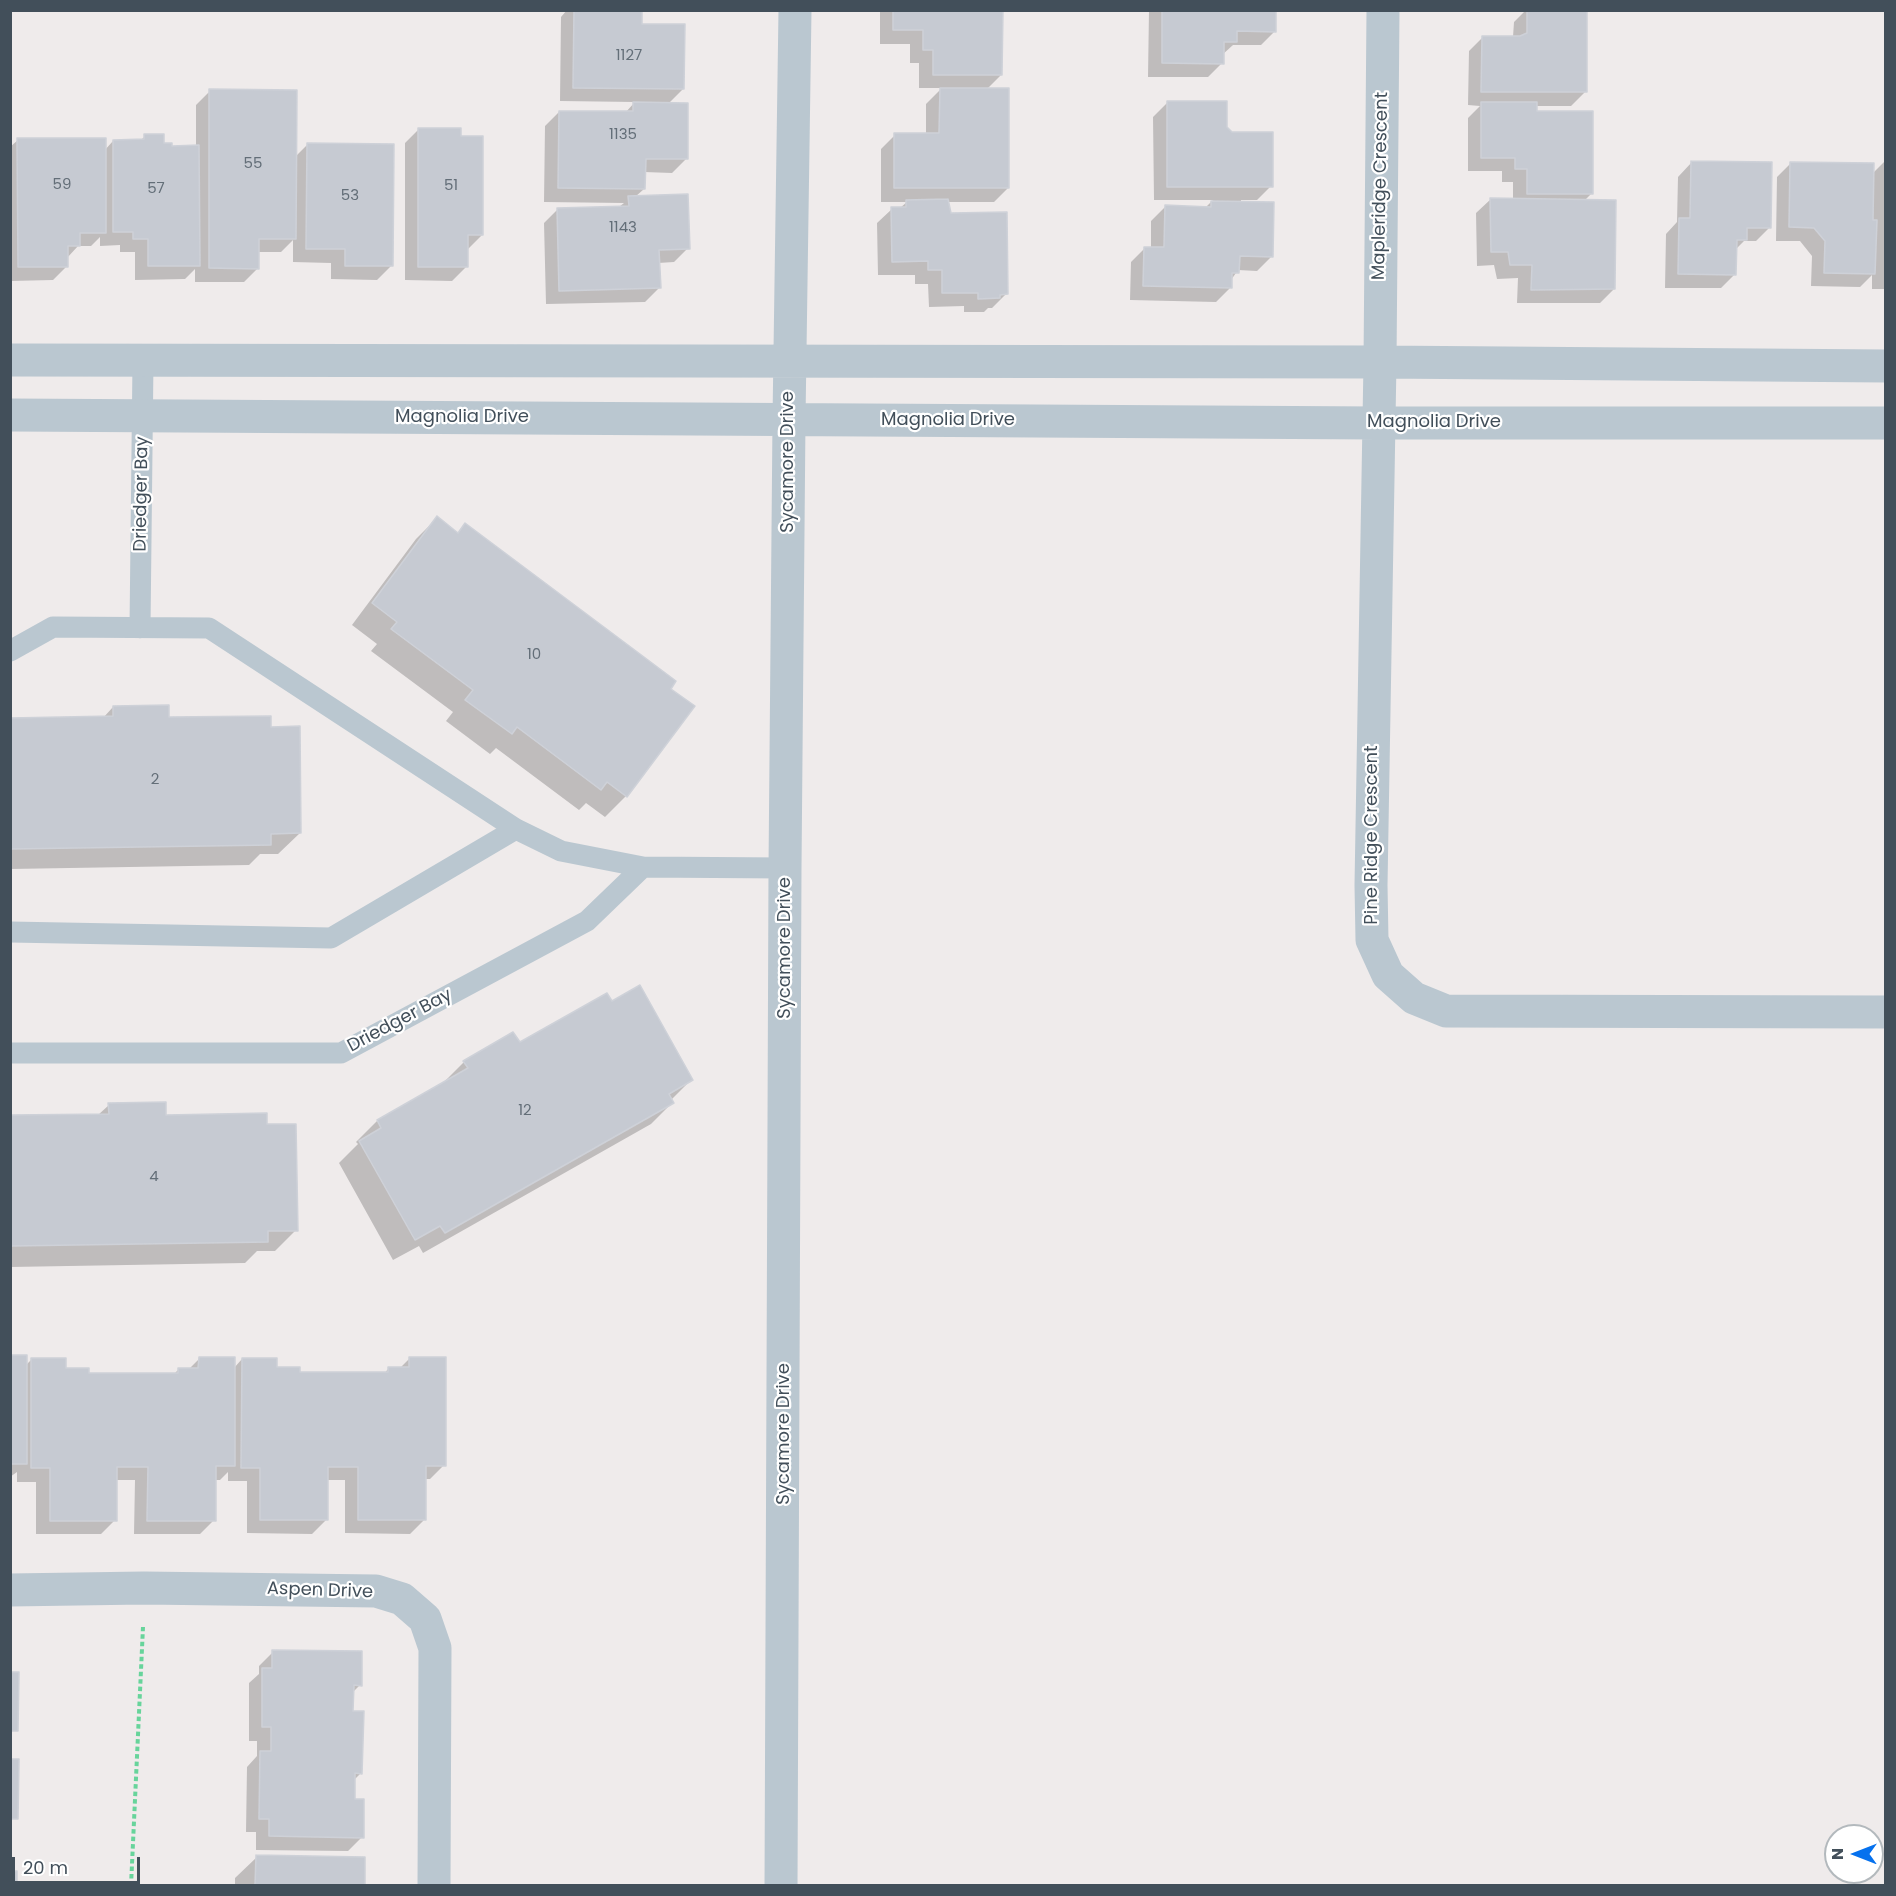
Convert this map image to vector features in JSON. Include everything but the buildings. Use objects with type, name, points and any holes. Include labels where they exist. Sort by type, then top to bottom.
[{"type":"street","name":"Sycamore Drive","points":[[781,1886],[785,868],[789,363],[795,10]]},
{"type":"street","name":"Mapleridge Crescent","points":[[1380,362],[1383,10]]},
{"type":"street","points":[[10,360],[789,363],[1380,362],[1886,366]]},
{"type":"street","name":"Pine Ridge Crescent","points":[[1380,362],[1371,885],[1372,940],[1388,975],[1414,998],[1446,1011],[1886,1012]]},
{"type":"street","name":"Magnolia Drive","points":[[10,415],[1378,423],[1886,423]]},
{"type":"street","name":"Aspen Drive","points":[[10,1590],[144,1588],[376,1591],[402,1599],[424,1619],[435,1648],[434,1886]]},
{"type":"lane","name":"Driedger Bay","points":[[140,628],[143,361]]},
{"type":"lane","points":[[10,651],[53,627],[209,628],[516,829],[561,851],[643,867],[785,868]]},
{"type":"lane","points":[[10,932],[331,938],[516,829]]},
{"type":"lane","name":"Driedger Bay","points":[[10,1053],[341,1053],[587,921],[643,867]]},
{"type":"path","points":[[131,1886],[144,1588]]}]
